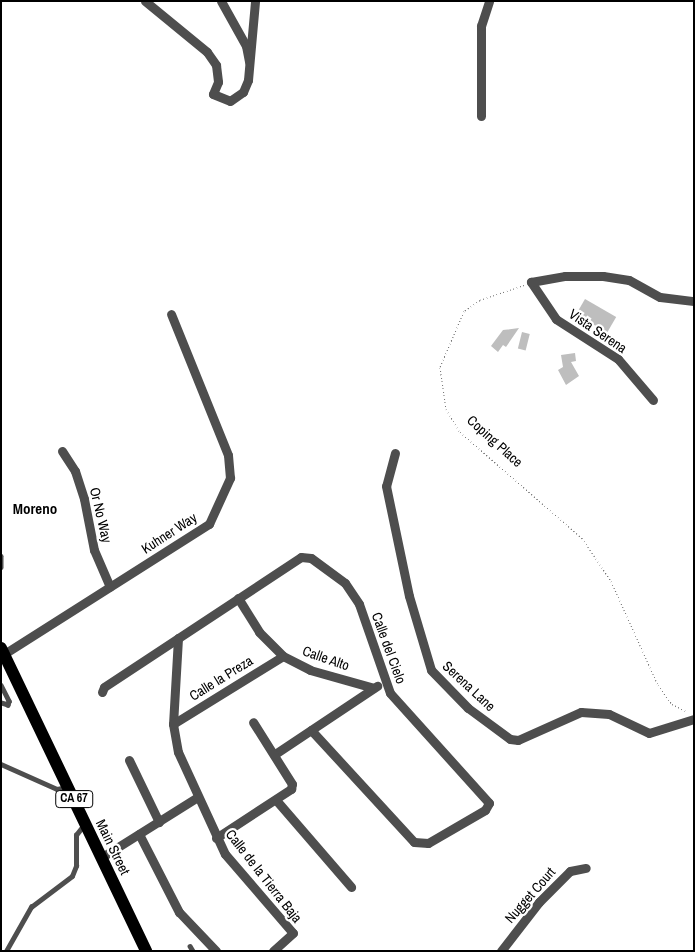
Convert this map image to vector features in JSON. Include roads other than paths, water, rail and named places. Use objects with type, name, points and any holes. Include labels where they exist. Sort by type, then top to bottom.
[{"type":"main road","name":"Main Street","points":[[3,651],[146,951]]},
{"type":"street","points":[[144,1],[207,52],[216,65],[218,82],[213,94],[230,101],[243,92],[251,69],[255,1]]},
{"type":"street","points":[[221,1],[246,46],[251,69]]},
{"type":"street","points":[[481,116],[481,26],[489,1]]},
{"type":"street","name":"Vista Serena","points":[[653,400],[618,358],[556,319],[531,282],[565,276],[603,276],[629,280],[660,298],[694,301]]},
{"type":"street","name":"Kuhner Way","points":[[3,651],[110,587],[209,524],[230,478],[221,435],[170,314]]},
{"type":"street","name":"Or No Way","points":[[62,451],[75,471],[84,499],[94,550],[110,587]]},
{"type":"street","name":"Serena Lane","points":[[396,453],[386,486],[410,596],[431,670],[468,708],[510,739],[518,740],[580,712],[609,714],[649,733],[694,719]]},
{"type":"street","name":"Calle del Cielo","points":[[102,692],[104,687],[301,557],[311,558],[345,583],[359,604],[390,693],[489,803],[485,810],[428,843],[414,842],[311,730]]},
{"type":"street","name":"Calle Alto","points":[[238,598],[259,632],[283,656],[310,670],[374,688]]},
{"type":"street","name":"Calle de la Tierra Baja","points":[[178,638],[174,724],[178,752],[196,798],[225,854],[293,933],[273,951]]},
{"type":"street","name":"Calle la Preza","points":[[174,724],[283,656]]},
{"type":"street","points":[[275,754],[385,680]]},
{"type":"street","points":[[216,838],[291,789],[292,784],[275,754],[253,722]]},
{"type":"street","points":[[129,760],[159,822]]},
{"type":"street","points":[[102,857],[196,798]]},
{"type":"street","points":[[276,800],[351,887]]},
{"type":"street","points":[[139,834],[179,912],[216,951]]},
{"type":"street","name":"Nugget Court","points":[[501,951],[539,902],[570,871],[586,868]]},
{"type":"lane","points":[[1,556],[1,567]]},
{"type":"lane","points":[[1,685],[9,701],[8,705],[1,703]]},
{"type":"lane","points":[[1,764],[57,790],[68,787]]},
{"type":"lane","points":[[6,951],[31,907],[72,876],[76,866],[76,835],[85,823]]},
{"type":"district","name":"Moreno","points":[[35,509]]}]
